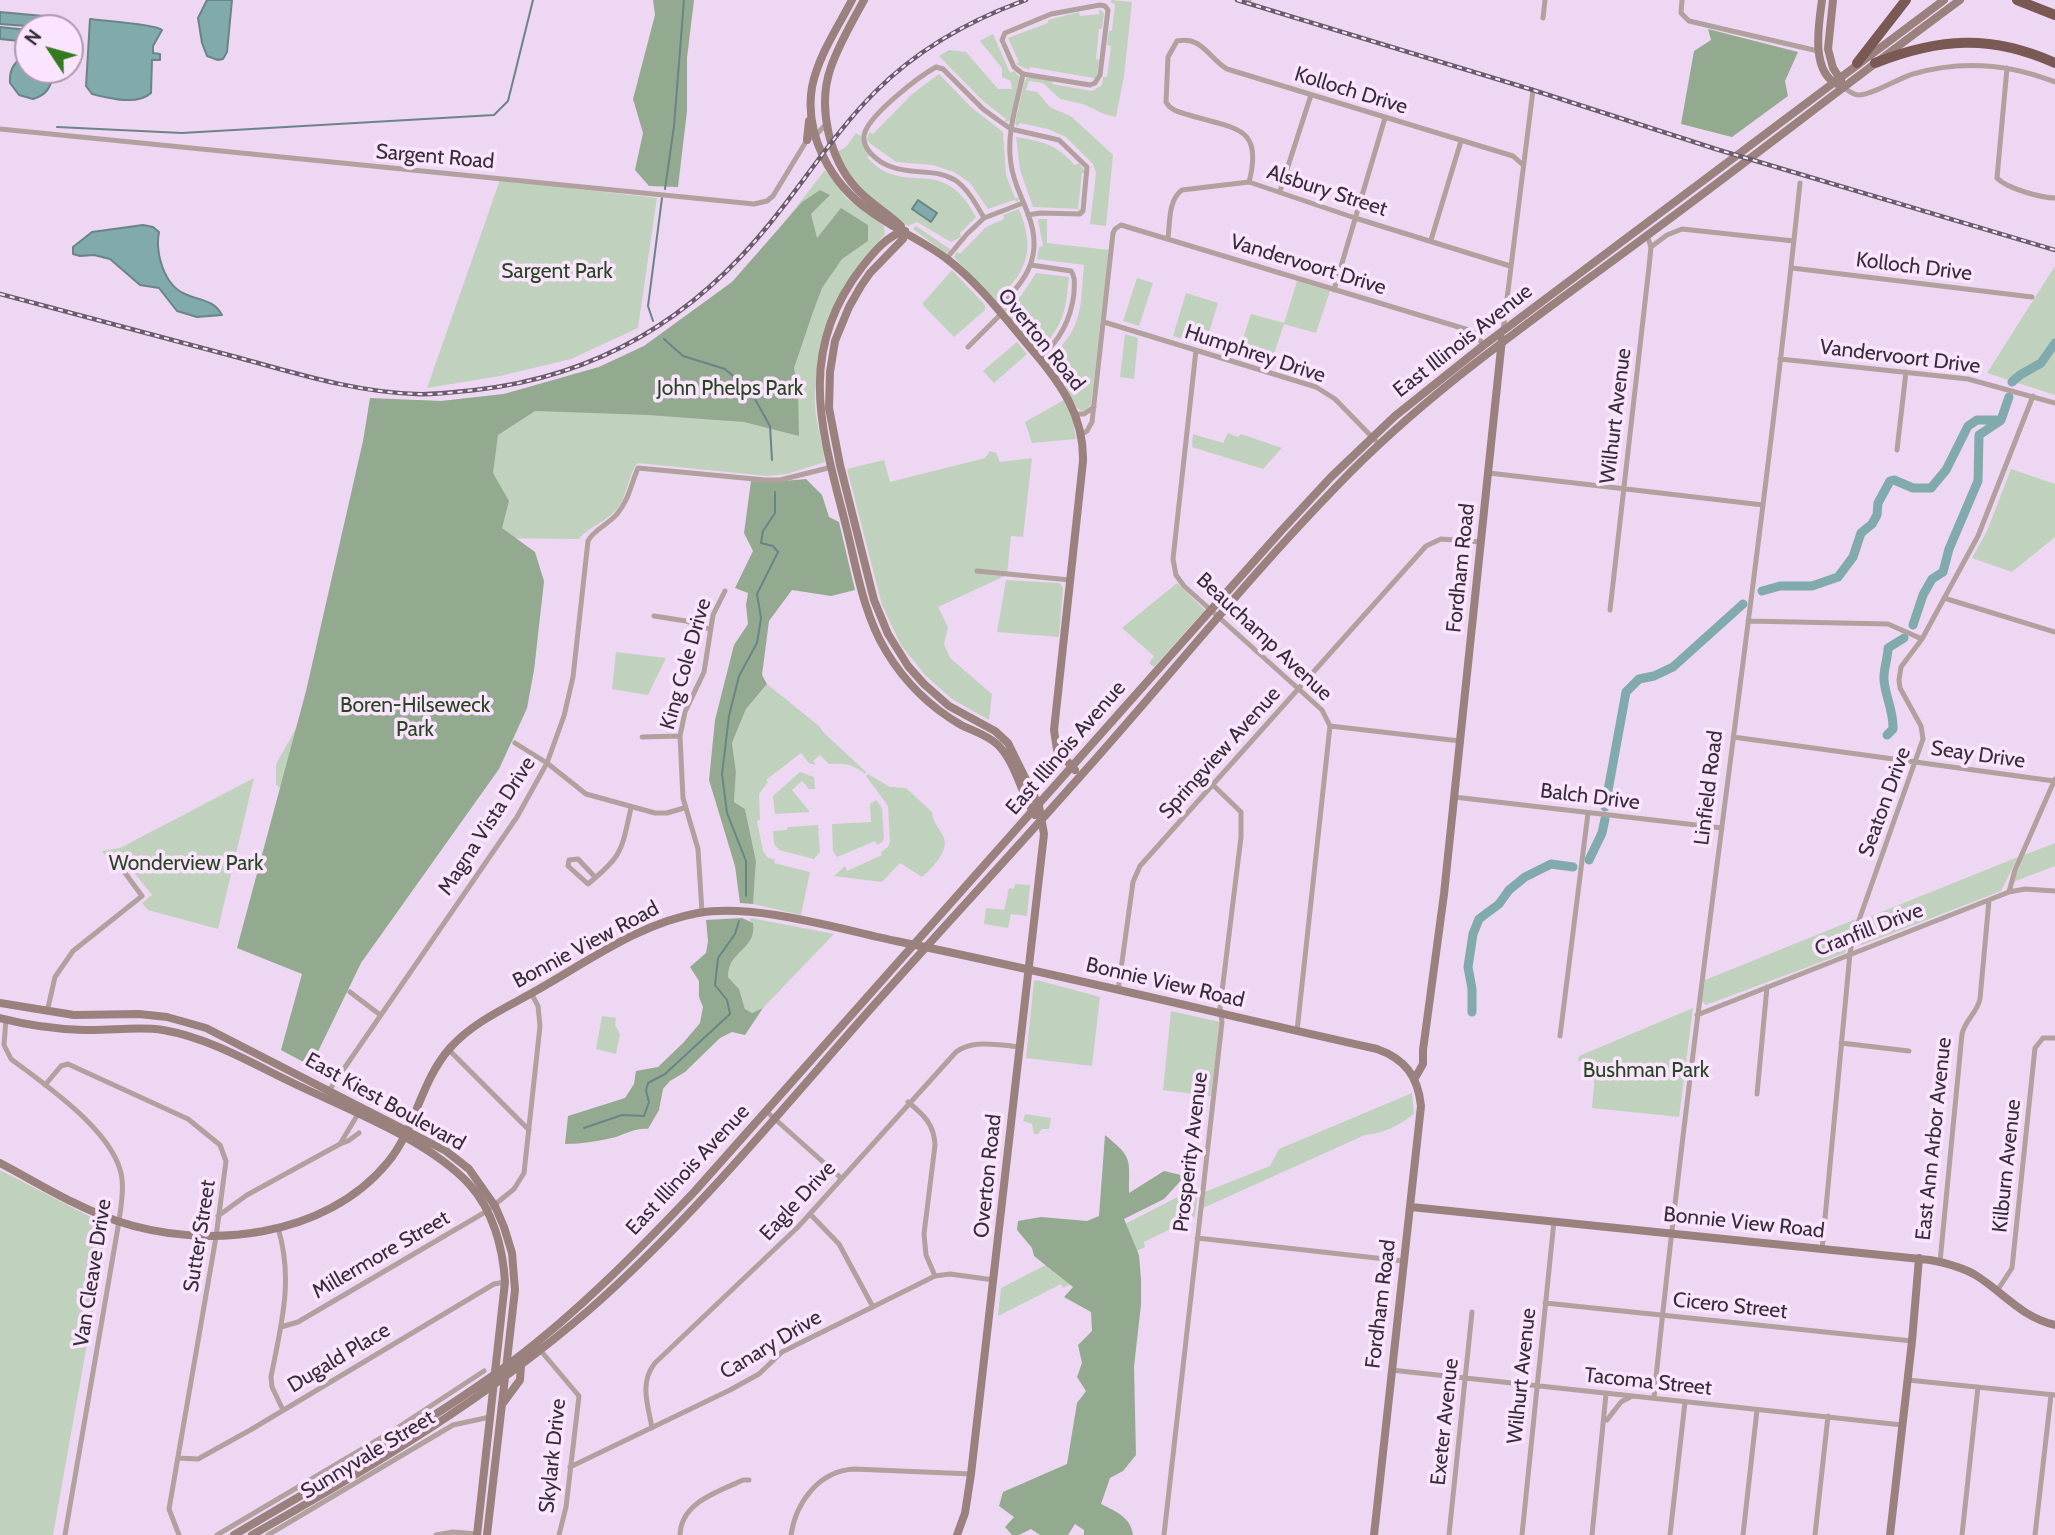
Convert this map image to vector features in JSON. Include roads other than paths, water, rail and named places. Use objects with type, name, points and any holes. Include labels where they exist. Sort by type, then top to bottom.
[{"type":"highway","points":[[1857,64],[1906,0]]},
{"type":"highway","points":[[2017,0],[2055,15]]},
{"type":"highway","points":[[1875,63],[1920,47],[1972,42],[2007,46],[2055,63]]},
{"type":"street","name":"Overton Road","points":[[852,0],[814,80],[810,111],[811,138],[839,181],[856,201],[946,259],[998,311],[1063,388],[1076,414],[1083,461],[1054,730],[1057,750],[1081,775]]},
{"type":"street","points":[[864,0],[841,42],[828,79],[827,123],[835,154],[854,186],[905,231]]},
{"type":"street","points":[[1543,18],[1545,0]]},
{"type":"street","points":[[1682,0],[1683,18],[1689,21],[1818,51]]},
{"type":"street","points":[[1822,0],[1818,51],[1823,67],[1852,93],[1863,95],[1897,79],[1934,69],[1974,65],[2032,73],[2055,82]]},
{"type":"street","points":[[1833,0],[1828,49],[1836,79]]},
{"type":"street","name":"East Illinois Avenue","points":[[252,1535],[353,1476],[495,1386],[593,1307],[645,1258],[766,1111],[1331,477],[1376,441],[1484,345],[1944,0]]},
{"type":"street","name":"East Illinois Avenue","points":[[1431,391],[1480,359],[1647,236],[1960,0]]},
{"type":"street","points":[[1100,5],[1107,8],[1100,75],[1095,83],[1090,85],[1023,74],[1014,66],[1002,40],[1005,33],[1073,8],[1100,5]]},
{"type":"street","points":[[1821,10],[1831,11]]},
{"type":"street","points":[[832,38],[841,42]]},
{"type":"street","name":"Kolloch Drive","points":[[1249,181],[1254,153],[1248,137],[1235,129],[1169,107],[1165,96],[1168,57],[1177,41],[1185,39],[1200,44],[1227,69],[1513,156],[1523,165]]},
{"type":"street","points":[[984,218],[969,194],[954,180],[937,173],[888,166],[868,149],[865,143],[864,134],[875,117],[913,82],[936,67],[943,69],[983,108],[1011,129],[1059,140],[1084,164],[1088,172],[1083,211],[1080,214],[1028,215]]},
{"type":"street","points":[[2007,68],[1997,178],[2004,184],[2055,198]]},
{"type":"street","points":[[968,347],[1020,285],[1031,265],[1034,236],[1011,166],[1011,129],[1023,74]]},
{"type":"street","name":"Fordham Road","points":[[1374,1535],[1421,1116],[1420,1095],[1413,1075],[1423,1050],[1444,894],[1510,266],[1533,90]]},
{"type":"street","points":[[1280,191],[1311,95]]},
{"type":"street","points":[[1334,290],[1385,118]]},
{"type":"street","name":"Sargent Road","points":[[0,129],[754,204],[767,201],[773,196],[811,138],[827,123]]},
{"type":"street","points":[[1431,240],[1461,141]]},
{"type":"street","name":"Alsbury Street","points":[[1167,238],[1173,201],[1182,190],[1249,181],[1355,218],[1510,266]]},
{"type":"street","name":"Linfield Road","points":[[1654,1397],[1698,1014],[1792,268],[1800,183]]},
{"type":"street","points":[[946,259],[967,233],[984,218],[1023,203]]},
{"type":"street","points":[[886,222],[889,233],[862,267],[836,310],[824,345],[819,377],[820,410],[874,600],[895,657],[949,706],[1012,748],[1031,787],[1036,809]]},
{"type":"street","name":"Vandervoort Drive","points":[[1104,322],[1114,233],[1121,225],[1472,331],[1484,345]]},
{"type":"street","name":"Wilhurt Avenue","points":[[1611,610],[1651,247],[1642,227]]},
{"type":"street","points":[[1651,247],[1667,234],[1682,229],[1794,241]]},
{"type":"street","points":[[881,245],[896,233],[905,231]]},
{"type":"street","points":[[836,466],[829,408],[834,348],[849,307],[870,273],[903,239],[905,231]]},
{"type":"street","points":[[1031,265],[1071,271],[1074,278],[1068,322],[1053,345],[1040,358]]},
{"type":"street","points":[[862,267],[870,273]]},
{"type":"street","name":"Kolloch Drive","points":[[1792,268],[2032,297]]},
{"type":"street","points":[[1081,435],[1090,427],[1104,322]]},
{"type":"street","name":"Humphrey Drive","points":[[1104,322],[1316,387],[1335,399],[1376,441]]},
{"type":"street","points":[[824,345],[834,348]]},
{"type":"street","name":"Beauchamp Avenue","points":[[1196,350],[1173,559],[1179,579],[1322,710],[1330,726],[1297,1031]]},
{"type":"street","points":[[1480,359],[1489,359],[1499,368]]},
{"type":"street","name":"Vandervoort Drive","points":[[1780,359],[1968,379],[2055,403]]},
{"type":"street","points":[[1897,450],[1906,372]]},
{"type":"street","name":"Seaton Drive","points":[[1822,1250],[1850,953],[1922,745],[1922,726],[1903,695],[1899,680],[1901,667],[1923,639],[1985,521],[2033,396]]},
{"type":"street","points":[[1076,414],[1084,414],[1094,407]]},
{"type":"street","name":"East Illinois Avenue","points":[[234,1535],[443,1409],[508,1364],[586,1299],[699,1194],[775,1118],[1376,441]]},
{"type":"street","name":"Magna Vista Drive","points":[[327,1094],[379,1014],[517,817],[547,763],[559,733],[571,686],[590,537],[619,511],[634,485],[636,470],[641,467],[780,480],[836,466]]},
{"type":"street","points":[[1489,473],[1763,505]]},
{"type":"street","name":"Springview Avenue","points":[[1118,991],[1136,874],[1298,688],[1426,547],[1441,539],[1482,542]]},
{"type":"street","points":[[977,571],[1070,580]]},
{"type":"street","name":"King Cole Drive","points":[[702,912],[698,849],[684,808],[680,736],[685,712],[704,672],[709,629],[725,591]]},
{"type":"street","points":[[1944,598],[2055,632]]},
{"type":"street","points":[[654,617],[686,621],[709,629]]},
{"type":"street","points":[[1748,621],[1888,624],[1923,639]]},
{"type":"street","points":[[1330,726],[1460,741]]},
{"type":"street","points":[[642,737],[680,736]]},
{"type":"street","name":"Seay Drive","points":[[1732,737],[2054,780]]},
{"type":"street","points":[[997,738],[1036,809]]},
{"type":"street","points":[[515,743],[547,763],[586,794],[661,814],[684,808]]},
{"type":"street","points":[[2009,892],[2015,870],[2054,780]]},
{"type":"street","name":"Prosperity Avenue","points":[[1164,1535],[1242,821],[1237,806],[1213,785]]},
{"type":"street","points":[[1031,787],[1040,792],[1051,792]]},
{"type":"street","name":"Balch Drive","points":[[1454,796],[1722,828]]},
{"type":"street","points":[[595,877],[578,859],[569,860],[568,866],[588,884],[608,868],[621,852],[631,808]]},
{"type":"street","name":"Overton Road","points":[[957,1535],[968,1500],[1029,969],[1043,840],[1036,809]]},
{"type":"street","points":[[1560,1036],[1588,813]]},
{"type":"street","points":[[47,1012],[55,977],[74,951],[142,897],[117,862]]},
{"type":"street","points":[[981,869],[988,876]]},
{"type":"street","name":"Cranfill Drive","points":[[1698,1014],[2009,892],[2025,889],[2055,891]]},
{"type":"street","name":"East Ann Arbor Avenue","points":[[1940,1262],[1962,1034],[1980,999],[1989,900]]},
{"type":"street","name":"Bonnie View Road","points":[[0,1163],[82,1206],[119,1222],[154,1230],[216,1237],[278,1227],[326,1210],[351,1195],[380,1171],[406,1134],[426,1083],[449,1049],[480,1022],[613,946],[658,924],[702,912],[758,913],[1029,969],[1387,1053],[1397,1058],[1413,1075]]},
{"type":"street","points":[[941,930],[943,944],[950,952]]},
{"type":"street","points":[[893,940],[900,950],[899,962]]},
{"type":"street","points":[[1757,1094],[1767,987]]},
{"type":"street","points":[[349,992],[379,1014]]},
{"type":"street","name":"Millermore Street","points":[[281,1326],[298,1322],[487,1211],[514,1189],[524,1173],[540,1016],[531,993]]},
{"type":"street","name":"East Kiest Boulevard","points":[[0,1003],[74,1015],[139,1014],[182,1020],[234,1040],[358,1114],[454,1156],[481,1183],[495,1206],[508,1240],[515,1281],[488,1535]]},
{"type":"street","points":[[853,1014],[861,1020]]},
{"type":"street","name":"East Kiest Boulevard","points":[[3,1019],[45,1027],[83,1030],[141,1028],[179,1034],[209,1044],[327,1094],[406,1134],[460,1175],[475,1191],[487,1211],[500,1248],[505,1282],[477,1534]]},
{"type":"street","name":"Van Cleave Drive","points":[[3,1019],[7,1053],[93,1126],[114,1158],[122,1178],[119,1222],[65,1535]]},
{"type":"street","name":"Kilburn Avenue","points":[[1997,1292],[2012,1268],[2035,1048],[2039,1041],[2048,1037],[2055,1038]]},
{"type":"street","points":[[1841,1043],[1909,1051]]},
{"type":"street","name":"Eagle Drive","points":[[652,1428],[645,1386],[649,1370],[810,1213],[956,1052],[967,1045],[1020,1047]]},
{"type":"street","points":[[449,1049],[529,1130]]},
{"type":"street","name":"Sutter Street","points":[[45,1085],[66,1063],[195,1125],[220,1145],[225,1153],[226,1171],[216,1237],[169,1509],[179,1535]]},
{"type":"street","points":[[796,1078],[804,1085]]},
{"type":"street","points":[[908,1102],[925,1115],[934,1134],[924,1234],[926,1255],[935,1276]]},
{"type":"street","points":[[766,1111],[841,1178]]},
{"type":"street","points":[[340,1144],[358,1114]]},
{"type":"street","points":[[218,1216],[247,1195],[359,1133]]},
{"type":"street","points":[[1412,1192],[1433,1209]]},
{"type":"street","name":"Bonnie View Road","points":[[1411,1207],[1919,1258],[1940,1262],[1977,1276],[2025,1314],[2055,1325]]},
{"type":"street","points":[[810,1213],[839,1244],[873,1307]]},
{"type":"street","name":"Wilhurt Avenue","points":[[1521,1535],[1554,1220]]},
{"type":"street","points":[[278,1227],[287,1275],[271,1377],[272,1387],[283,1410]]},
{"type":"street","points":[[1197,1238],[1403,1261]]},
{"type":"street","name":"East Ann Arbor Avenue","points":[[1890,1535],[1919,1258]]},
{"type":"street","name":"Canary Drive","points":[[570,1467],[730,1390],[759,1374],[782,1352],[935,1276],[950,1274],[994,1280]]},
{"type":"street","name":"Dugald Place","points":[[178,1458],[198,1459],[494,1283],[515,1281]]},
{"type":"street","points":[[586,1299],[593,1307]]},
{"type":"street","name":"Cicero Street","points":[[1545,1303],[1912,1341]]},
{"type":"street","name":"Exeter Avenue","points":[[1448,1535],[1472,1312]]},
{"type":"street","points":[[510,1339],[529,1348]]},
{"type":"street","name":"Skylark Drive","points":[[541,1351],[579,1396],[566,1507],[559,1535]]},
{"type":"street","points":[[503,1403],[520,1380],[521,1366]]},
{"type":"street","name":"Tacoma Street","points":[[1391,1370],[1902,1425]]},
{"type":"street","points":[[217,1535],[391,1432],[484,1371]]},
{"type":"street","points":[[1908,1380],[2053,1395],[2035,1535]]},
{"type":"street","points":[[1962,1535],[1978,1387]]},
{"type":"street","points":[[1592,1535],[1606,1394]]},
{"type":"street","points":[[1605,1423],[1620,1402],[1633,1396]]},
{"type":"street","points":[[470,1402],[481,1401],[491,1412]]},
{"type":"street","points":[[1670,1535],[1685,1402]]},
{"type":"street","points":[[1743,1535],[1757,1410]]},
{"type":"street","name":"Sunnyvale Street","points":[[268,1535],[453,1425],[491,1412]]},
{"type":"street","points":[[1815,1535],[1828,1416]]},
{"type":"street","points":[[487,1455],[496,1457]]},
{"type":"street","points":[[348,1467],[353,1476]]},
{"type":"street","points":[[791,1535],[795,1519],[811,1491],[818,1482],[836,1472],[854,1469],[971,1474]]},
{"type":"street","points":[[680,1535],[685,1516],[698,1503],[743,1480],[749,1480]]},
{"type":"street","points":[[436,1535],[453,1532],[488,1535]]},
{"type":"waterway","points":[[57,127],[182,133],[494,115],[508,101],[533,0]]},
{"type":"waterway","points":[[665,189],[674,126],[684,0]]},
{"type":"waterway","points":[[653,321],[648,306],[662,198]]},
{"type":"waterway","points":[[664,339],[683,356],[725,369],[751,392],[770,426],[772,460]]},
{"type":"waterway","points":[[2012,382],[2041,363],[2055,343]]},
{"type":"waterway","points":[[1762,591],[1780,586],[1812,586],[1838,577],[1853,557],[1861,533],[1872,524],[1877,515],[1878,503],[1890,481],[1894,480],[1913,488],[1931,488],[1946,470],[1968,426],[1977,420],[2001,420],[2009,397]]},
{"type":"waterway","points":[[1913,625],[1923,595],[1932,579],[1943,572],[1949,549],[1978,481],[1979,435],[2000,421]]},
{"type":"waterway","points":[[746,896],[746,861],[727,813],[722,774],[729,716],[739,676],[757,643],[761,618],[757,594],[778,552],[773,546],[761,543],[763,531],[775,513],[775,492]]},
{"type":"waterway","points":[[1605,807],[1626,692],[1639,679],[1654,676],[1673,667],[1743,604]]},
{"type":"waterway","points":[[1887,735],[1893,729],[1884,682],[1888,648],[1904,638]]},
{"type":"waterway","points":[[1589,860],[1602,833],[1605,819]]},
{"type":"waterway","points":[[1472,1012],[1468,967],[1473,934],[1479,919],[1499,904],[1509,890],[1525,877],[1551,864],[1573,867]]},
{"type":"waterway","points":[[584,1128],[622,1115],[644,1116],[649,1102],[646,1091],[648,1083],[665,1074],[730,1014],[727,1000],[715,985],[718,958],[735,934],[739,921]]},
{"type":"railway","points":[[0,294],[303,375],[370,390],[416,394],[446,393],[520,383],[563,371],[603,356],[641,337],[710,287],[771,222],[847,123],[875,92],[909,62],[946,37],[1026,0]]},
{"type":"railway","points":[[1237,0],[1719,150],[2055,250]]},
{"type":"park label","name":"Sargent Park","points":[[557,272]]},
{"type":"park label","name":"John Phelps Park","points":[[730,389]]},
{"type":"park label","name":"Boren-Hilseweck Park","points":[[415,718]]},
{"type":"park label","name":"Wonderview Park","points":[[186,864]]},
{"type":"park label","name":"Bushman Park","points":[[1646,1071]]}]
